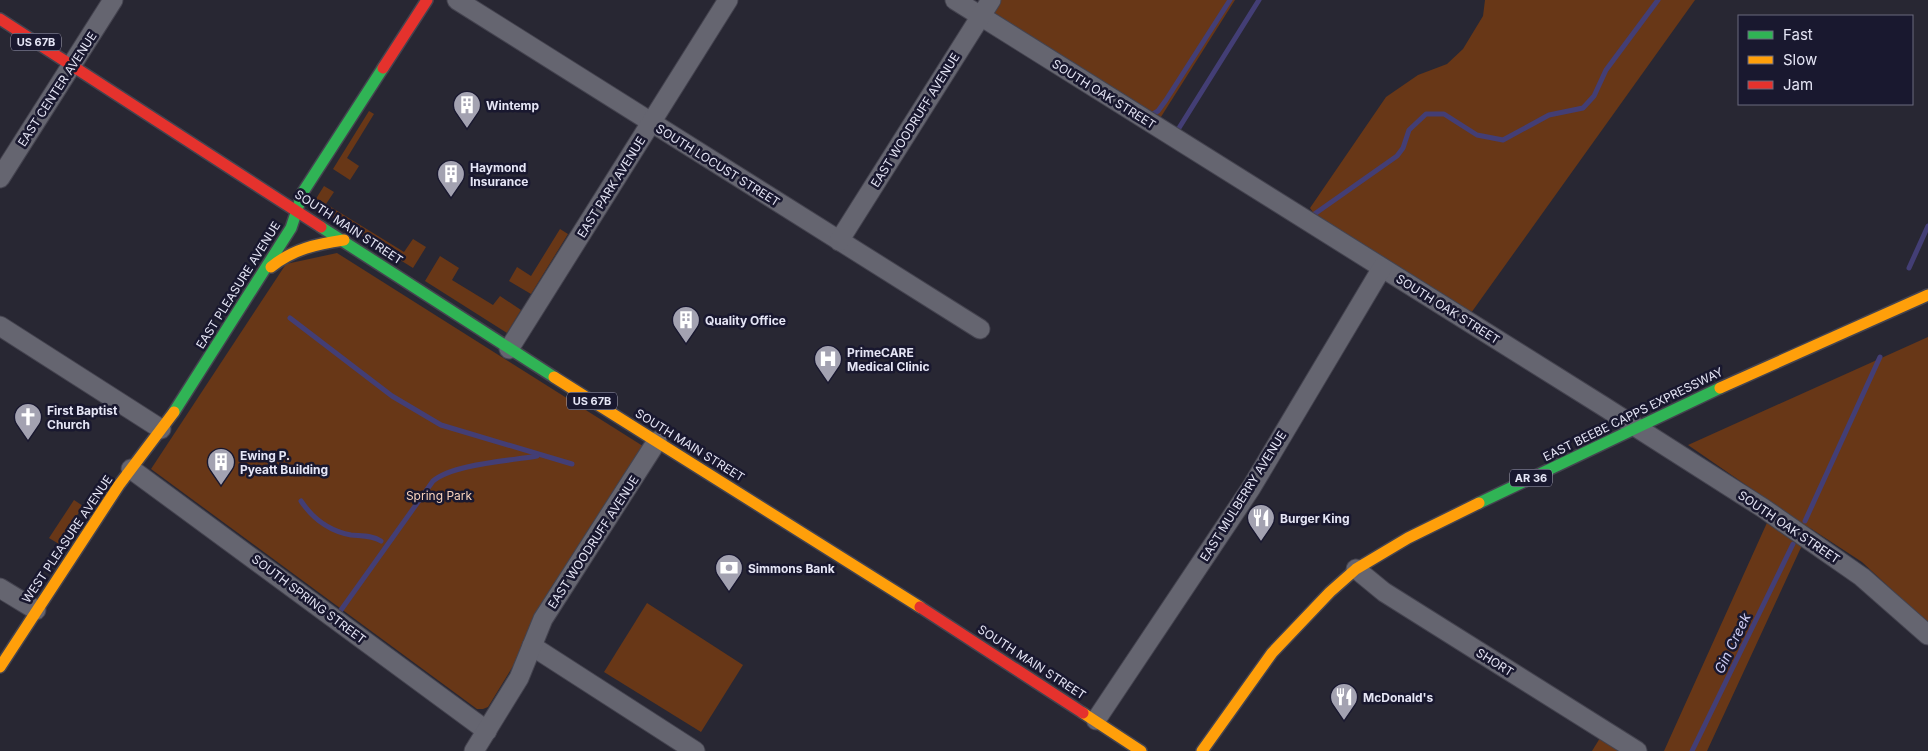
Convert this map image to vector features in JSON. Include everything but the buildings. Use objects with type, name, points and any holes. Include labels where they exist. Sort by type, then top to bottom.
[{"type":"main road","name":"EAST PLEASURE AVENUE","points":[[161,429],[177,408],[291,228],[303,192],[427,0]]},
{"type":"main road","name":"US 67B","points":[[0,19],[72,65]]},
{"type":"main road","name":"SOUTH MAIN STREET","points":[[72,65],[298,210],[509,349],[658,441],[1096,720],[1141,751]]},
{"type":"main road","points":[[261,276],[289,253],[303,247],[344,240]]},
{"type":"main road","name":"EAST BEEBE CAPPS EXPRESSWAY","points":[[1202,751],[1272,653],[1330,592],[1356,569],[1408,538],[1714,390],[1928,296]]},
{"type":"main road","name":"WEST PLEASURE AVENUE","points":[[0,667],[131,469],[161,429]]},
{"type":"street","name":"EAST CENTER AVENUE","points":[[0,178],[113,0]]},
{"type":"street","name":"SOUTH LOCUST STREET","points":[[457,0],[980,329]]},
{"type":"street","name":"EAST PARK AVENUE","points":[[509,349],[728,0]]},
{"type":"street","name":"SOUTH OAK STREET","points":[[955,0],[1638,428],[1791,527],[1854,571],[1928,635]]},
{"type":"street","name":"EAST WOODRUFF AVENUE","points":[[839,241],[991,0]]},
{"type":"street","name":"EAST MULBERRY AVENUE","points":[[1096,720],[1251,488],[1382,268]]},
{"type":"street","points":[[0,326],[161,429]]},
{"type":"street","name":"EAST WOODRUFF AVENUE","points":[[474,751],[519,678],[543,619],[658,441]]},
{"type":"street","name":"SOUTH SPRING STREET","points":[[131,469],[486,731]]},
{"type":"street","name":"SHORT","points":[[1356,569],[1384,592],[1637,751]]},
{"type":"street","points":[[0,588],[36,610]]},
{"type":"street","points":[[532,646],[696,751]]},
{"type":"green space","points":[[1000,0],[1235,0],[1159,120],[993,12]]},
{"type":"green space","points":[[1485,0],[1695,0],[1471,313],[1319,221],[1310,208],[1386,97],[1418,75],[1447,64],[1463,49],[1483,16]]},
{"type":"green space","points":[[369,111],[374,114],[347,158],[359,166],[350,180],[333,169]]},
{"type":"green space","points":[[324,186],[334,192],[326,204],[404,252],[413,239],[426,247],[413,268],[312,205]]},
{"type":"green space","points":[[560,229],[568,234],[531,294],[509,281],[517,267],[531,276]]},
{"type":"green space","name":"Spring Park","points":[[337,253],[646,448],[488,707],[483,709],[477,709],[151,469],[286,264]]},
{"type":"green space","points":[[440,256],[459,268],[452,280],[493,305],[500,296],[521,310],[507,333],[425,281]]},
{"type":"green space","points":[[1928,337],[1928,623],[1862,562],[1810,528],[1707,751],[1664,751],[1775,505],[1688,445]]},
{"type":"green space","points":[[74,500],[83,506],[59,544],[49,538]]},
{"type":"green space","points":[[647,603],[743,665],[701,732],[604,672]]},
{"type":"green space","points":[[1600,738],[1620,751],[1592,751]]},
{"type":"waterway","points":[[1151,115],[1158,111],[1166,100],[1230,0]]},
{"type":"waterway","points":[[1179,128],[1259,0]]},
{"type":"waterway","points":[[1313,215],[1397,156],[1403,148],[1409,130],[1426,114],[1444,114],[1477,135],[1503,140],[1549,115],[1583,108],[1594,96],[1606,70],[1658,0]]},
{"type":"waterway","name":"Gin Creek","points":[[1909,268],[1928,226]]},
{"type":"waterway","points":[[290,318],[392,396],[441,425],[572,464]]},
{"type":"waterway","name":"Gin Creek","points":[[1805,521],[1880,357]]},
{"type":"waterway","points":[[341,610],[433,481],[442,475],[467,467],[537,456]]},
{"type":"waterway","points":[[301,501],[316,519],[336,531],[370,537],[381,541]]},
{"type":"waterway","name":"Gin Creek","points":[[1692,751],[1793,544]]},
{"type":"traffic: fast","points":[[174,412],[291,228],[303,192],[383,68]]},
{"type":"traffic: fast","points":[[321,227],[554,377]]},
{"type":"traffic: fast","points":[[1479,503],[1720,388]]},
{"type":"traffic: slow","points":[[271,267],[288,256],[306,248],[344,240]]},
{"type":"traffic: slow","points":[[1720,388],[1928,295]]},
{"type":"traffic: slow","points":[[554,377],[920,607]]},
{"type":"traffic: slow","points":[[0,667],[119,485],[174,412]]},
{"type":"traffic: slow","points":[[1202,751],[1272,653],[1330,592],[1356,569],[1408,538],[1479,503]]},
{"type":"traffic: slow","points":[[1083,713],[1141,751]]},
{"type":"traffic: jam","points":[[383,68],[427,0]]},
{"type":"traffic: jam","points":[[0,19],[321,227]]},
{"type":"traffic: jam","points":[[920,607],[1083,713]]},
{"type":"place","name":"Wintemp","points":[[467,129]]},
{"type":"place","name":"Haymond Insurance","points":[[451,198]]},
{"type":"place","name":"Quality Office","points":[[686,344]]},
{"type":"place","name":"PrimeCARE Medical Clinic","points":[[828,383]]},
{"type":"place","name":"First Baptist Church","points":[[28,441]]},
{"type":"place","name":"Ewing P. Pyeatt Building","points":[[221,486]]},
{"type":"place","name":"Burger King","points":[[1261,542]]},
{"type":"place","name":"Simmons Bank","points":[[729,592]]},
{"type":"place","name":"McDonald's","points":[[1344,721]]}]
